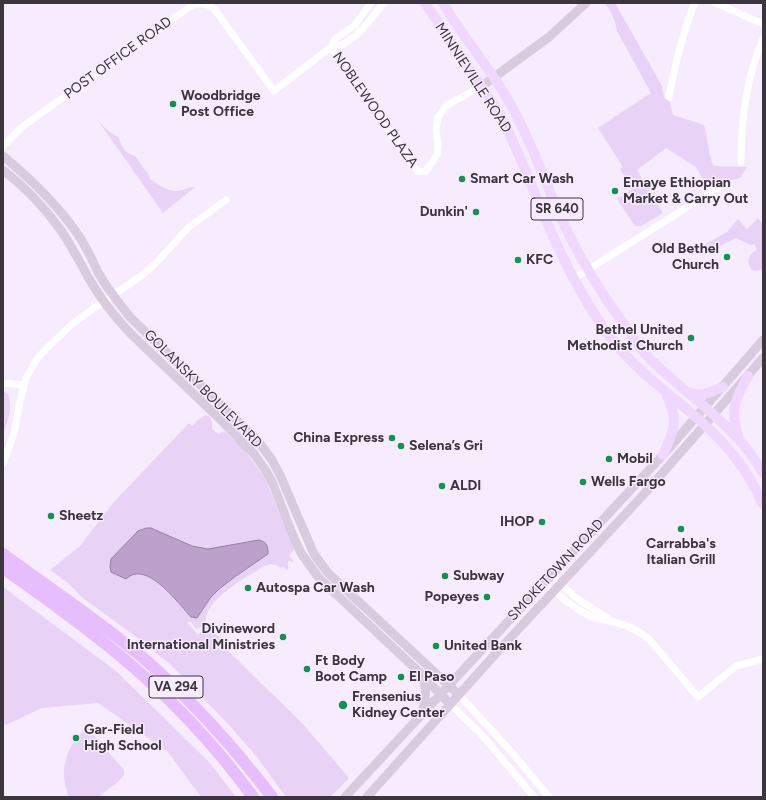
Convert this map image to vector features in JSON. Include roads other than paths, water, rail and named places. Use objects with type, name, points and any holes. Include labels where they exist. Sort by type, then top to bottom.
[{"type":"highway","name":"VA 294","points":[[3,554],[118,637],[166,678],[191,701],[219,732],[272,797]]},
{"type":"highway","name":"VA 294","points":[[3,568],[94,635],[143,675],[173,703],[208,740],[254,797]]},
{"type":"main road","name":"MINNIEVILLE ROAD","points":[[425,3],[500,114],[510,134],[549,227],[598,319],[615,343],[634,363],[705,425],[735,456],[763,504]]},
{"type":"main road","name":"MINNIEVILLE ROAD","points":[[443,3],[506,95],[524,129],[563,222],[588,270],[612,308],[641,349],[740,440],[763,473]]},
{"type":"main road","points":[[740,440],[734,423],[734,407],[748,376]]},
{"type":"main road","points":[[688,392],[704,394],[723,387]]},
{"type":"main road","points":[[663,455],[673,433],[675,420],[672,406],[666,392]]},
{"type":"street","name":"NOBLEWOOD PLAZA","points":[[274,91],[331,47],[335,39],[355,24],[371,3]]},
{"type":"street","name":"NOBLEWOOD PLAZA","points":[[331,47],[340,46],[360,31],[384,3]]},
{"type":"street","points":[[482,86],[549,37],[586,3]]},
{"type":"street","points":[[669,97],[681,42],[695,3]]},
{"type":"street","points":[[716,3],[763,24]]},
{"type":"street","name":"POST OFFICE ROAD","points":[[3,146],[22,127],[190,6],[195,4],[206,4],[215,10],[274,91]]},
{"type":"street","points":[[741,162],[742,125],[746,98],[756,57],[763,39]]},
{"type":"street","name":"NOBLEWOOD PLAZA","points":[[331,47],[397,143],[417,171],[420,172],[426,171],[437,155],[438,144],[436,130],[438,117],[447,105],[482,86]]},
{"type":"street","name":"GOLANSKY BOULEVARD","points":[[3,156],[29,177],[57,206],[80,238],[112,295],[130,317],[258,441],[272,460],[285,485],[306,536],[317,558],[328,573],[458,695]]},
{"type":"street","name":"GOLANSKY BOULEVARD","points":[[3,170],[24,187],[50,216],[73,249],[103,301],[130,333],[223,422],[254,454],[273,484],[293,536],[308,564],[319,578],[335,595],[442,694],[450,704]]},
{"type":"street","points":[[575,278],[719,187]]},
{"type":"street","points":[[3,463],[14,434],[24,385],[30,370],[45,350],[71,325],[103,301],[141,276],[154,265],[189,227],[226,200]]},
{"type":"street","name":"SMOKETOWN ROAD","points":[[345,797],[663,455],[763,340]]},
{"type":"street","name":"SMOKETOWN ROAD","points":[[367,797],[458,695],[644,493],[763,358]]},
{"type":"street","points":[[3,383],[24,385]]},
{"type":"street","points":[[223,422],[231,414]]},
{"type":"street","points":[[308,564],[317,558]]},
{"type":"street","points":[[548,579],[558,587],[574,606],[587,614],[598,619],[611,621],[636,630],[649,639],[698,697],[736,666],[763,659]]},
{"type":"street","points":[[418,671],[423,680],[425,691],[425,700],[421,716]]},
{"type":"street","points":[[458,695],[500,739],[550,797]]},
{"type":"street","points":[[450,704],[482,735],[534,797]]},
{"type":"place","name":"Woodbridge Post Office","points":[[173,104]]},
{"type":"place","name":"Smart Car Wash","points":[[462,179]]},
{"type":"place","name":"Emaye Ethiopian Market & Carry Out","points":[[615,191]]},
{"type":"place","name":"Dunkin'","points":[[476,212]]},
{"type":"place","name":"Old Bethel Church","points":[[727,257]]},
{"type":"place","name":"KFC","points":[[518,260]]},
{"type":"place","name":"Bethel United Methodist Church","points":[[691,338]]},
{"type":"place","name":"China Express","points":[[392,438]]},
{"type":"place","name":"Selena’s Gri","points":[[401,446]]},
{"type":"place","name":"Mobil","points":[[609,459]]},
{"type":"place","name":"Wells Fargo","points":[[583,482]]},
{"type":"place","name":"ALDI","points":[[442,486]]},
{"type":"place","name":"Sheetz","points":[[51,516]]},
{"type":"place","name":"IHOP","points":[[542,522]]},
{"type":"place","name":"Carrabba's Italian Grill","points":[[681,529]]},
{"type":"place","name":"Subway","points":[[445,576]]},
{"type":"place","name":"Autospa Car Wash","points":[[248,588]]},
{"type":"place","name":"Popeyes","points":[[487,597]]},
{"type":"place","name":"Divineword International Ministries","points":[[283,637]]},
{"type":"place","name":"United Bank","points":[[436,646]]},
{"type":"place","name":"Ft Body Boot Camp","points":[[307,669]]},
{"type":"place","name":"El Paso","points":[[401,677]]},
{"type":"place","name":"Frensenius Kidney Center","points":[[343,705]]},
{"type":"place","name":"Gar-Field High School","points":[[76,738]]}]
